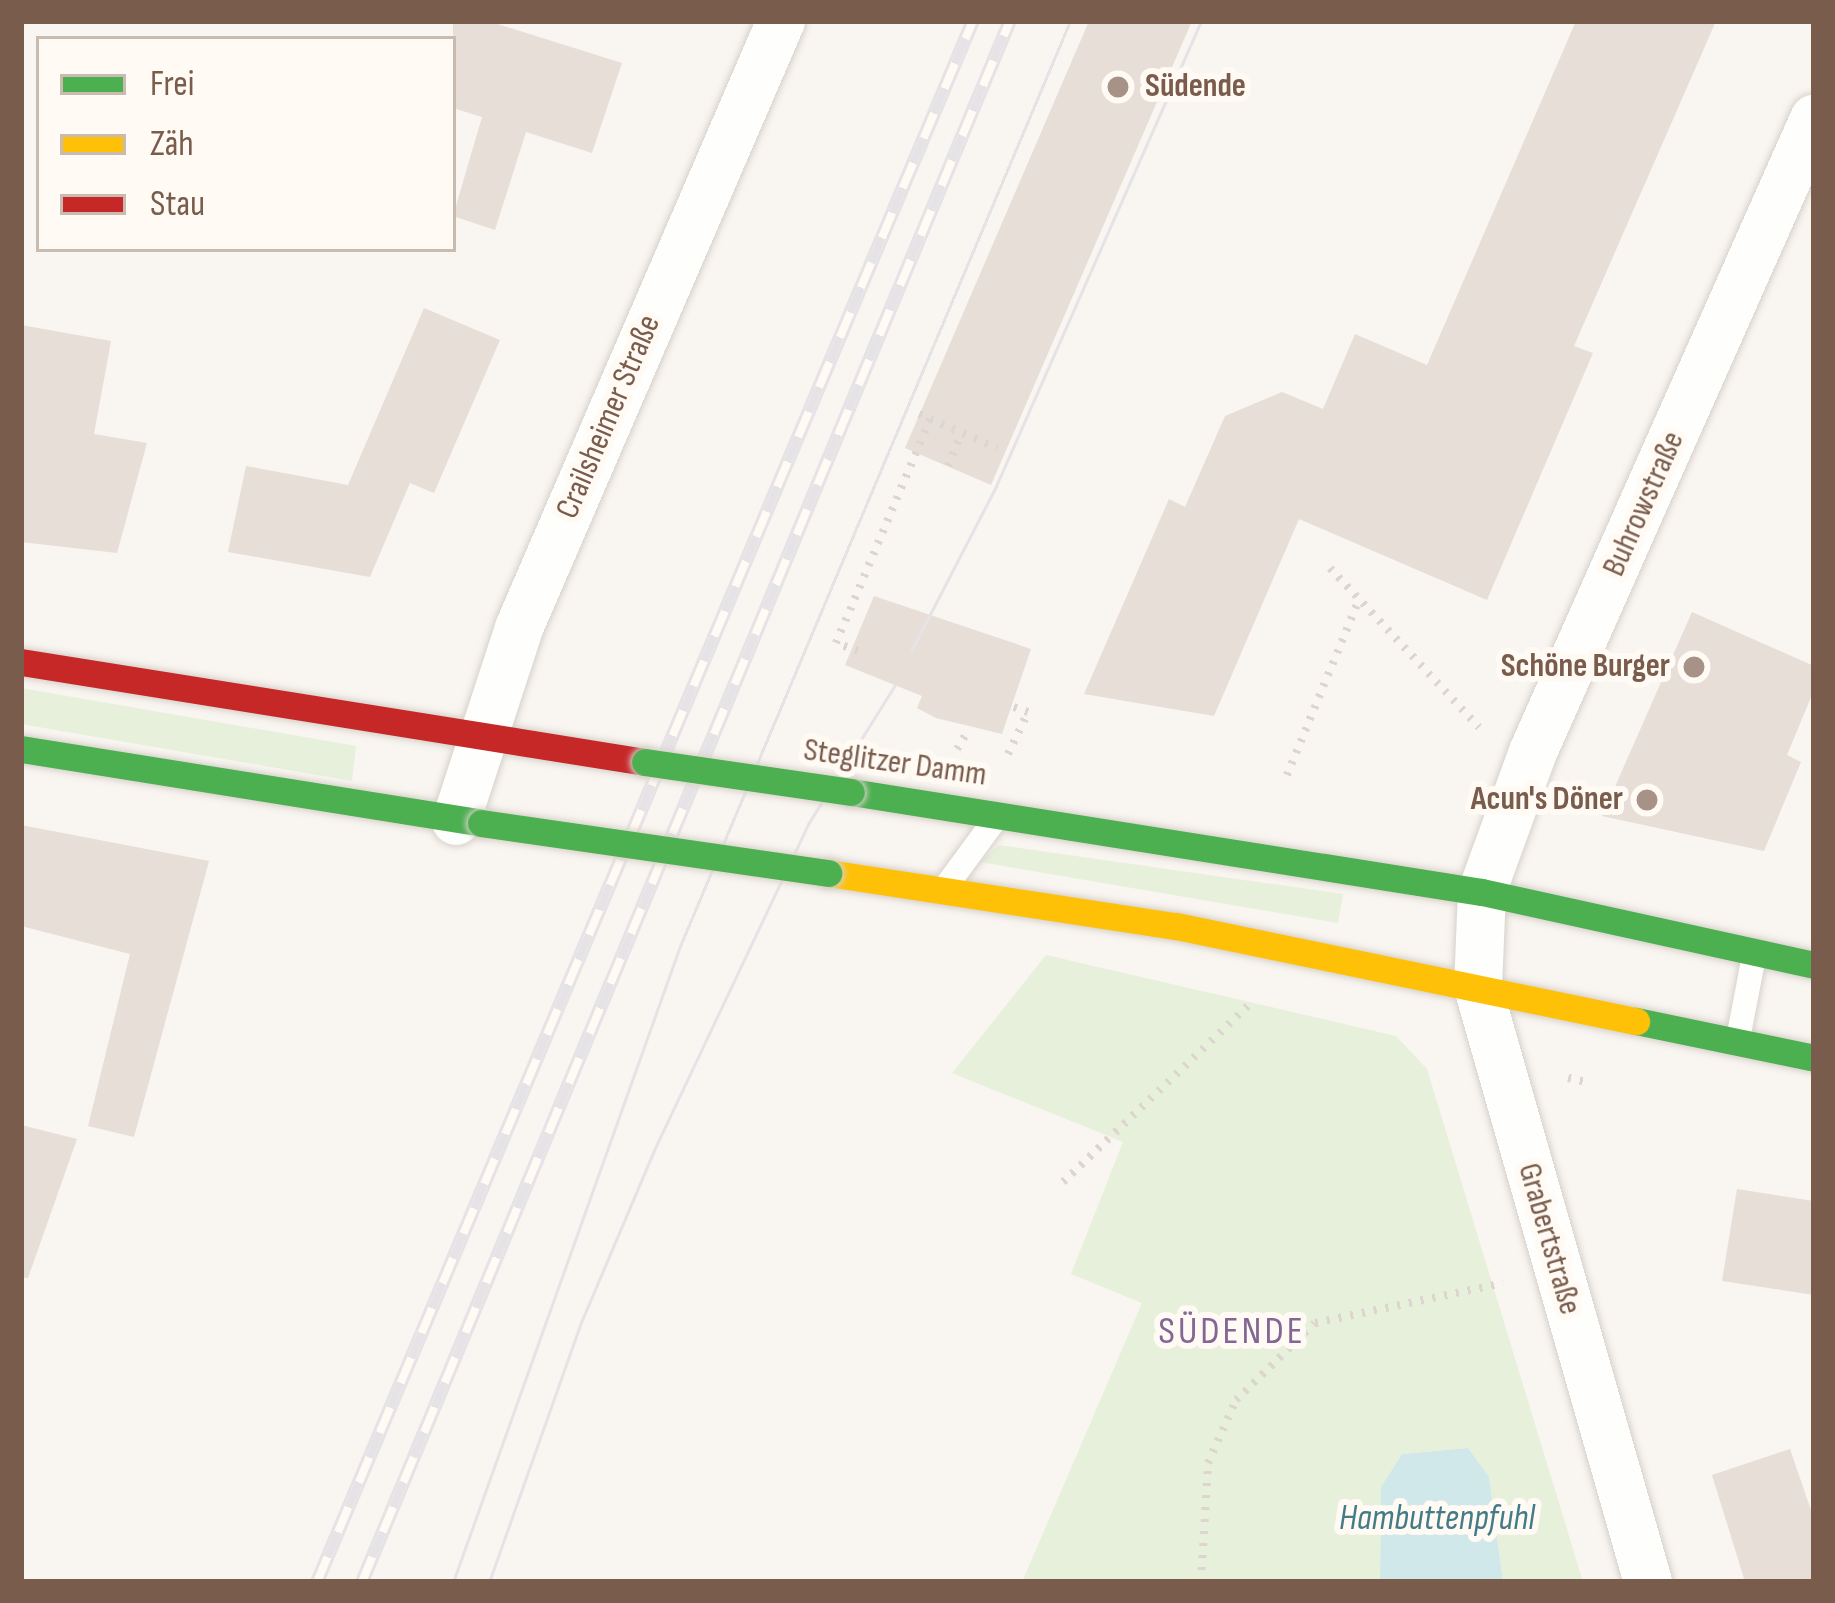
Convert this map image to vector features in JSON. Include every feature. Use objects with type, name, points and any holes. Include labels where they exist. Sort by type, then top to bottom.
[{"type":"main road","name":"Steglitzer Damm","points":[[21,662],[506,742],[999,814],[1482,892],[1814,965]]},
{"type":"main road","points":[[21,748],[469,822],[945,888],[1478,987],[1814,1058]]},
{"type":"street","name":"Crailsheimer Straße","points":[[469,822],[506,742],[519,628],[781,21]]},
{"type":"street","name":"Buhrowstraße","points":[[1482,892],[1533,752],[1814,119]]},
{"type":"street","name":"Grabertstraße","points":[[1482,892],[1478,987],[1648,1582]]},
{"type":"lane","points":[[945,888],[999,814]]},
{"type":"lane","points":[[1737,1042],[1754,953]]},
{"type":"path","points":[[919,414],[997,448]]},
{"type":"path","points":[[857,651],[836,643],[930,419]]},
{"type":"path","points":[[948,466],[961,433]]},
{"type":"path","points":[[1330,568],[1479,727]]},
{"type":"path","points":[[1287,775],[1358,602]]},
{"type":"path","points":[[1011,706],[1028,712],[1011,754]]},
{"type":"path","points":[[958,746],[970,729]]},
{"type":"path","points":[[1063,1182],[1262,993]]},
{"type":"path","points":[[1568,1078],[1587,1082]]},
{"type":"path","points":[[1202,1582],[1208,1463],[1236,1400],[1251,1384],[1315,1323],[1503,1283]]},
{"type":"green space","points":[[21,688],[356,746],[352,781],[21,724]]},
{"type":"green space","points":[[999,845],[1343,894],[1338,923],[980,862]]},
{"type":"green space","points":[[1046,955],[1396,1036],[1427,1069],[1583,1582],[1503,1582],[1489,1478],[1468,1448],[1402,1454],[1381,1487],[1380,1582],[1022,1582],[1142,1303],[1071,1274],[1123,1142],[952,1073]]},
{"type":"water","name":"Hambuttenpfuhl","points":[[1468,1448],[1489,1477],[1503,1582],[1380,1582],[1381,1487],[1402,1454]]},
{"type":"building","points":[[453,21],[488,21],[622,63],[592,153],[526,132],[495,230],[456,217],[482,117],[456,109]]},
{"type":"building","points":[[1089,21],[1192,21],[991,485],[905,448]]},
{"type":"building","points":[[1576,21],[1716,21],[1574,346],[1593,353],[1487,600],[1299,519],[1214,716],[1084,694],[1169,499],[1185,507],[1225,416],[1282,392],[1323,409],[1355,334],[1427,365]]},
{"type":"building","points":[[424,308],[500,340],[434,493],[410,483],[370,577],[228,552],[246,466],[348,485]]},
{"type":"building","points":[[21,325],[111,341],[94,434],[147,443],[117,553],[21,542]]},
{"type":"building","points":[[874,596],[1031,649],[1002,734],[936,718],[917,708],[922,696],[845,665]]},
{"type":"building","points":[[1692,612],[1814,666],[1814,690],[1787,755],[1801,762],[1764,851],[1602,816]]},
{"type":"building","points":[[21,825],[209,861],[134,1137],[88,1126],[130,954],[21,926]]},
{"type":"building","points":[[21,1125],[77,1139],[28,1278],[21,1277]]},
{"type":"building","points":[[1737,1189],[1814,1201],[1814,1295],[1722,1281]]},
{"type":"building","points":[[1790,1449],[1814,1519],[1814,1582],[1745,1582],[1712,1475]]},
{"type":"tram line","points":[[453,1582],[680,946],[1070,21]]},
{"type":"tram line","points":[[911,651],[996,486],[1201,21]]},
{"type":"tram line","points":[[489,1582],[582,1320],[654,1150],[808,824],[895,685]]},
{"type":"railway","points":[[317,1582],[973,21]]},
{"type":"railway","points":[[362,1582],[1010,21]]},
{"type":"traffic: fast","points":[[21,749],[481,823]]},
{"type":"traffic: fast","points":[[645,762],[851,792]]},
{"type":"traffic: fast","points":[[851,792],[1482,892],[1814,965]]},
{"type":"traffic: fast","points":[[481,823],[828,873]]},
{"type":"traffic: fast","points":[[1636,1021],[1814,1058]]},
{"type":"traffic: slow","points":[[828,873],[1176,926],[1636,1021]]},
{"type":"traffic: jam","points":[[21,662],[645,762]]},
{"type":"place","name":"Südende","points":[[1118,87]]},
{"type":"place","name":"Schöne Burger","points":[[1694,667]]},
{"type":"place","name":"Acun's Döner","points":[[1647,800]]},
{"type":"district","name":"SÜDENDE","points":[[1232,1332]]}]
